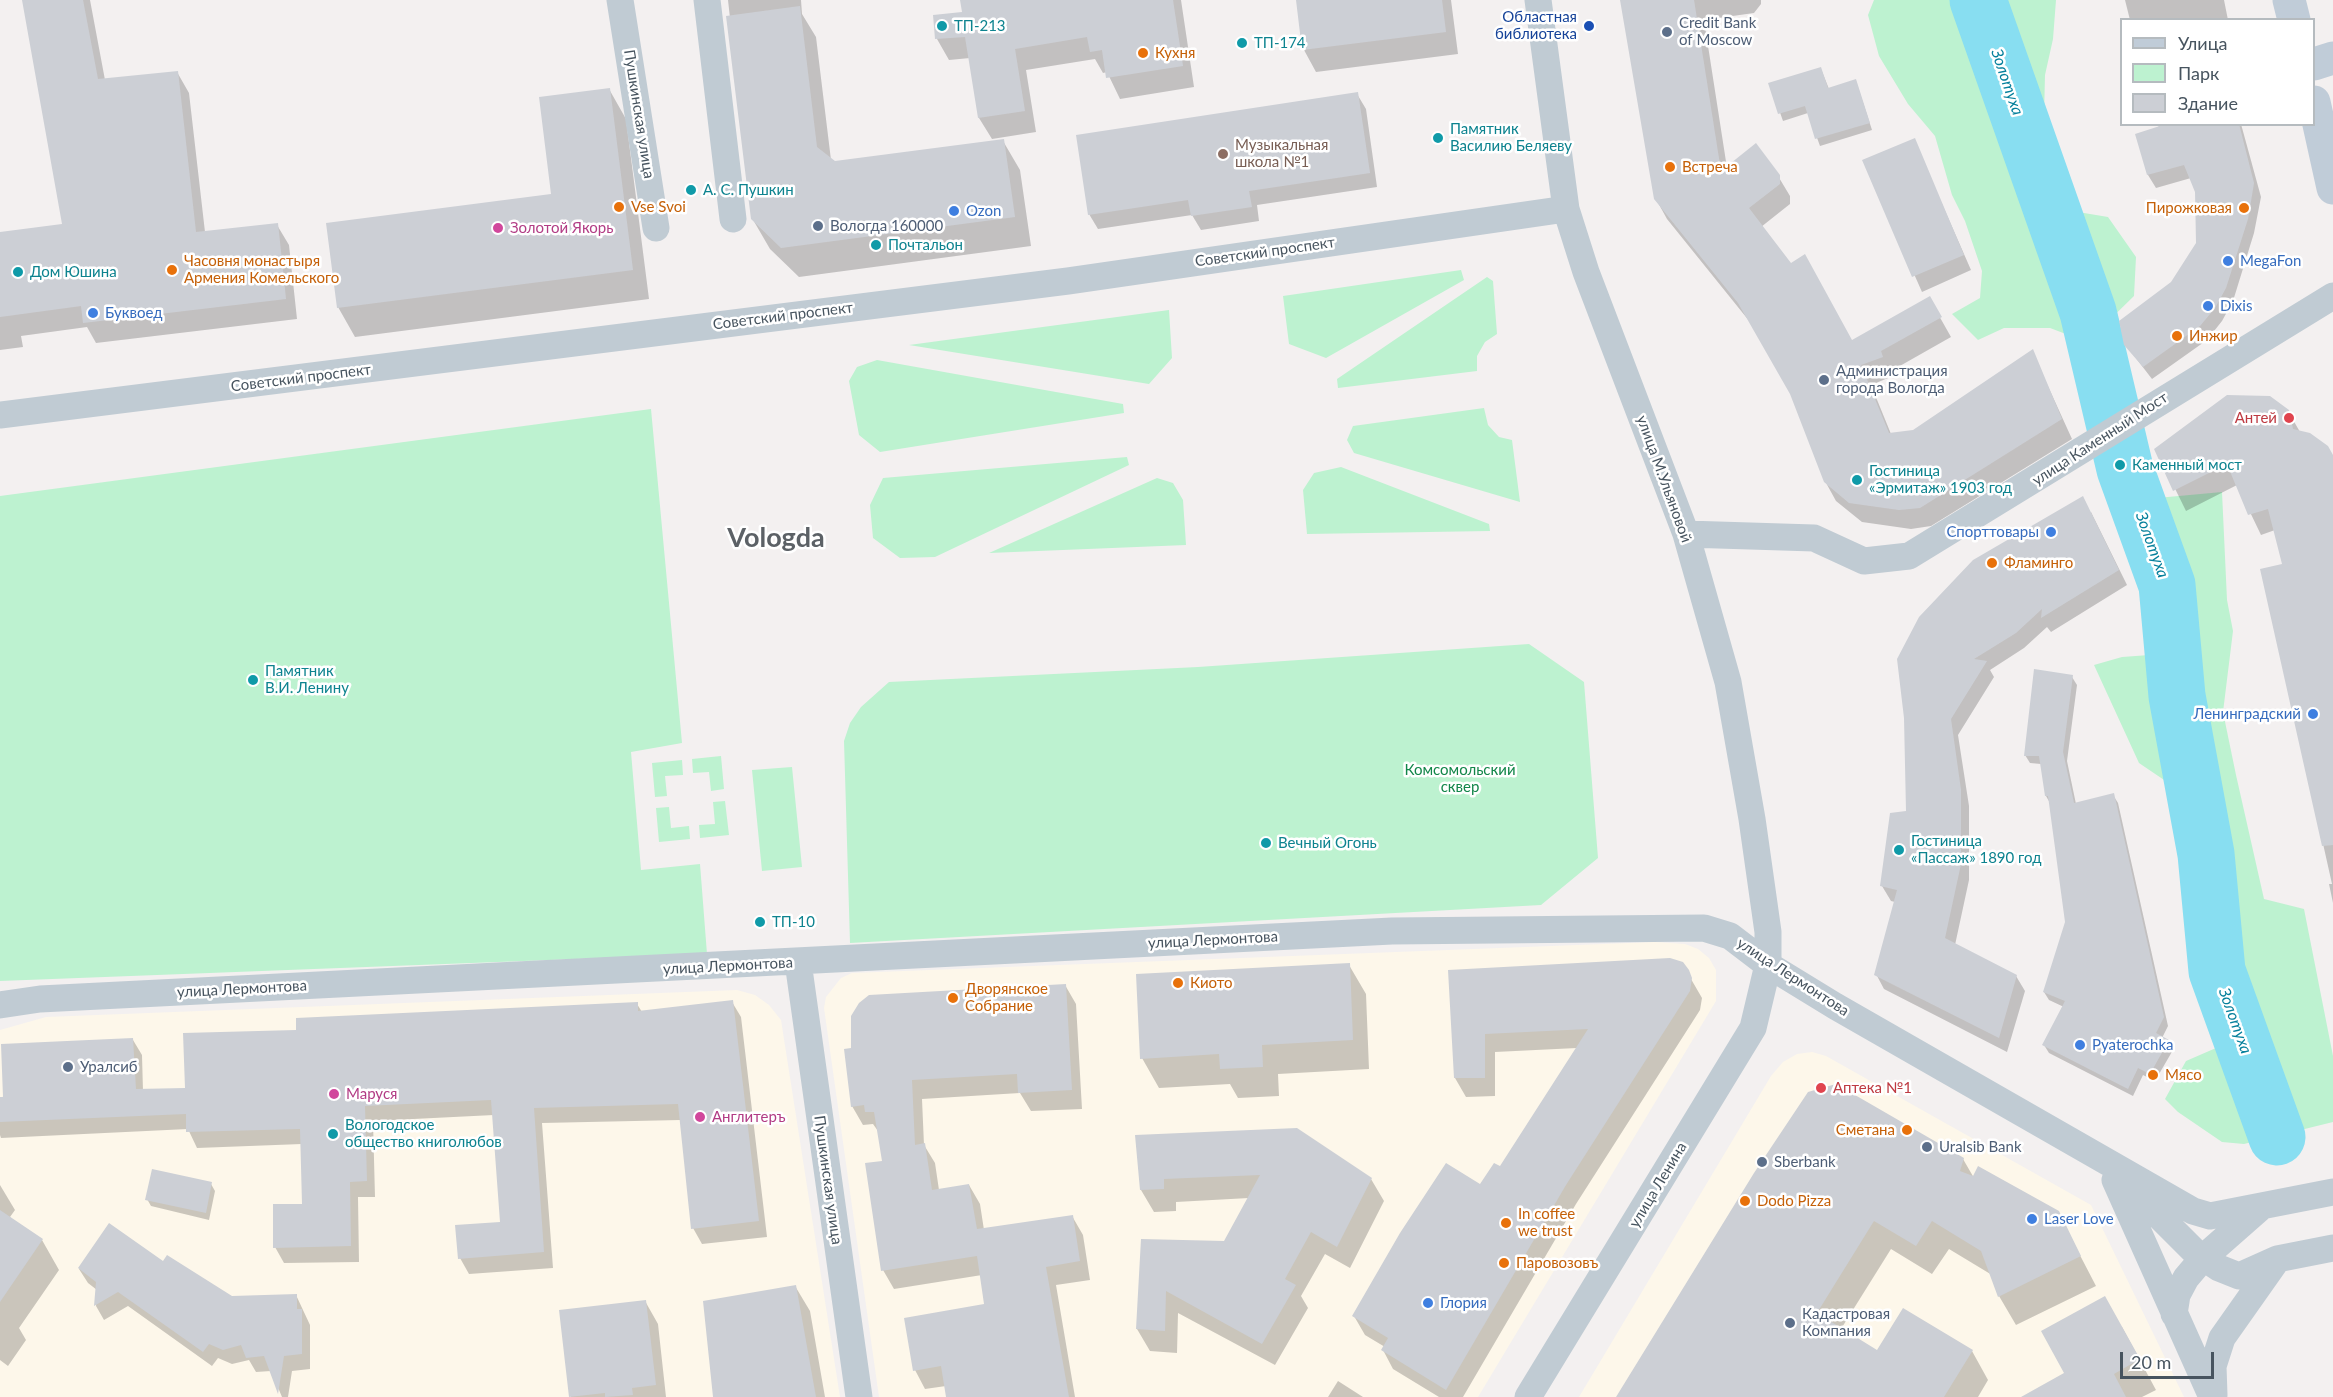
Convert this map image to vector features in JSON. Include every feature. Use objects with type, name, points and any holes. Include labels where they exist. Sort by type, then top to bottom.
[{"type":"main road","points":[[2289,0],[2294,18]]},
{"type":"main road","points":[[2315,63],[2333,58]]},
{"type":"main road","points":[[2315,111],[2333,188]]},
{"type":"street","name":"Пушкинская улица","points":[[621,0],[656,228]]},
{"type":"street","points":[[706,0],[733,219]]},
{"type":"street","name":"улица М.Ульяновой","points":[[1538,0],[1566,209],[1586,272],[1686,534],[1728,682],[1752,819],[1768,932],[1768,965]]},
{"type":"street","name":"Советский проспект","points":[[0,415],[1068,281],[1566,209]]},
{"type":"street","name":"улица Каменный Мост","points":[[1686,534],[1814,538],[1864,561],[1909,556],[2073,458],[2148,407],[2333,296]]},
{"type":"street","name":"улица Лермонтова","points":[[0,1005],[51,998],[798,963],[1392,931],[1657,926],[1704,928],[1730,936],[1768,965],[2106,1163]]},
{"type":"street","name":"Пушкинская улица","points":[[798,963],[859,1397]]},
{"type":"street","name":"улица Ленина","points":[[1528,1397],[1754,1028],[1768,965]]},
{"type":"street","points":[[2106,1163],[2202,1214],[2210,1216],[2333,1192]]},
{"type":"street","points":[[2106,1163],[2203,1258],[2239,1276],[2277,1259],[2333,1248]]},
{"type":"street","points":[[2106,1163],[2213,1397]]},
{"type":"street","points":[[2174,1314],[2177,1295],[2186,1278],[2203,1258],[2262,1206]]},
{"type":"street","points":[[2262,1206],[2252,1221],[2248,1238],[2249,1246],[2264,1257],[2277,1259]]},
{"type":"street","points":[[2213,1397],[2213,1366],[2222,1338],[2277,1259]]},
{"type":"shaded area","points":[[1655,942],[1685,944],[1698,949],[1709,958],[1716,970],[1716,1001],[1478,1397],[879,1397],[824,1008],[826,997],[841,978],[852,973]]},
{"type":"shaded area","points":[[737,990],[755,995],[769,1005],[781,1020],[840,1397],[0,1397],[0,1030],[46,1017]]},
{"type":"shaded area","points":[[1812,1052],[1826,1056],[2091,1205],[2184,1397],[1579,1397],[1771,1076],[1783,1062],[1797,1054]]},
{"type":"green space","points":[[1874,0],[2056,0],[2053,39],[2045,75],[2044,117],[2050,166],[2066,210],[2108,217],[2136,257],[2134,296],[2087,342],[2050,328],[2004,328],[1978,340],[1952,314],[1980,298],[1982,271],[1965,221],[1952,195],[1935,136],[1908,104],[1879,56],[1868,15]]},
{"type":"green space","points":[[1461,270],[1464,280],[1326,358],[1289,344],[1283,296]]},
{"type":"green space","points":[[1487,277],[1493,281],[1497,334],[1485,342],[1477,356],[1477,371],[1338,388],[1337,379]]},
{"type":"green space","points":[[1169,310],[1172,358],[1149,384],[909,345]]},
{"type":"green space","points":[[877,360],[1123,404],[1124,413],[880,452],[859,435],[849,381],[857,367]]},
{"type":"green space","points":[[1484,408],[1488,425],[1499,437],[1512,440],[1520,502],[1354,453],[1347,440],[1353,426]]},
{"type":"green space","points":[[651,409],[682,743],[631,752],[641,870],[700,864],[707,954],[0,981],[0,496]]},
{"type":"green space","points":[[1127,457],[1129,465],[935,557],[900,558],[873,538],[870,505],[883,478]]},
{"type":"green space","points":[[1341,467],[1489,524],[1490,531],[1307,534],[1303,490],[1314,473]]},
{"type":"green space","points":[[1157,478],[1173,483],[1183,500],[1186,545],[989,553]]},
{"type":"green space","points":[[2222,492],[2227,600],[2233,631],[2223,712],[2264,899],[2304,909],[2333,1056],[2333,1122],[2244,1144],[2222,1142],[2178,1112],[2165,1099],[2186,1061],[2216,1048],[2213,999],[2170,784],[2139,763],[2094,665],[2122,657],[2163,654],[2172,585],[2135,500]]},
{"type":"green space","name":"Комсомольский сквер","points":[[1529,644],[1584,682],[1598,858],[1541,905],[850,943],[844,741],[850,723],[861,707],[889,682],[1198,667]]},
{"type":"green space","points":[[721,756],[724,789],[711,791],[709,772],[693,773],[692,759]]},
{"type":"green space","points":[[682,760],[683,775],[665,776],[667,796],[655,797],[652,763]]},
{"type":"green space","points":[[792,767],[802,867],[762,871],[752,770]]},
{"type":"green space","points":[[725,801],[729,835],[700,838],[699,825],[715,824],[713,802]]},
{"type":"green space","points":[[669,807],[671,828],[689,826],[690,839],[659,842],[656,808]]},
{"type":"building","points":[[22,0],[83,0],[98,79],[178,71],[196,232],[278,223],[286,299],[83,323],[81,306],[0,317],[0,232],[62,224]]},
{"type":"building","points":[[960,0],[1173,0],[1183,66],[1106,78],[1102,50],[1090,52],[1087,37],[1015,49],[1025,111],[978,118],[965,37],[935,39],[933,15],[962,12]]},
{"type":"building","points":[[1296,0],[1442,0],[1446,32],[1302,50]]},
{"type":"building","points":[[1620,0],[1694,0],[1721,171],[1756,143],[1780,175],[1780,184],[1749,208],[1791,263],[1805,254],[1852,340],[1930,296],[1942,317],[1881,351],[1883,357],[1861,365],[1889,433],[1913,430],[2033,349],[2062,419],[1920,508],[1899,510],[1849,503],[1824,482],[1790,394],[1738,303],[1654,199]]},
{"type":"building","points":[[800,6],[817,147],[835,161],[1004,139],[1015,217],[781,248],[751,219],[726,16]]},
{"type":"building","points":[[1821,67],[1828,88],[1856,79],[1870,123],[1815,139],[1805,106],[1778,114],[1768,83]]},
{"type":"building","points":[[610,88],[633,270],[337,308],[326,223],[551,194],[539,97]]},
{"type":"building","name":"Музыкальная школа №1","points":[[1358,92],[1370,173],[1249,191],[1252,207],[1191,216],[1188,200],[1088,215],[1076,135]]},
{"type":"building","points":[[2160,126],[2240,126],[2254,183],[2248,219],[2226,288],[2215,308],[2200,326],[2143,367],[2124,345],[2119,321],[2171,282],[2196,243],[2195,192],[2184,165],[2147,175],[2135,134]]},
{"type":"building","points":[[1915,138],[1964,255],[1912,277],[1862,160]]},
{"type":"building","points":[[2227,395],[2270,396],[2289,410],[2293,429],[2310,433],[2328,446],[2333,455],[2333,845],[2322,846],[2260,569],[2282,564],[2268,509],[2248,515],[2227,464],[2173,491],[2154,449]]},
{"type":"building","points":[[2083,496],[2119,570],[2041,618],[2042,609],[2016,633],[1974,659],[1987,661],[1951,719],[1961,790],[1961,864],[1945,938],[2017,975],[1999,1038],[1874,975],[1897,890],[1880,886],[1890,813],[1906,811],[1904,718],[1897,659],[1919,617],[1973,560]]},
{"type":"building","points":[[2034,669],[2073,675],[2063,752],[2074,803],[2114,793],[2164,1017],[2156,1033],[2169,1040],[2150,1074],[2138,1068],[2128,1089],[2042,1045],[2065,1001],[2043,992],[2065,922],[2048,796],[2045,796],[2039,756],[2024,756]]},
{"type":"building","points":[[1670,958],[1683,962],[1689,970],[1692,978],[1690,991],[1566,1185],[1446,1390],[1381,1350],[1388,1338],[1352,1316],[1400,1233],[1446,1163],[1480,1184],[1494,1163],[1500,1166],[1588,1029],[1485,1034],[1485,1078],[1454,1078],[1448,970]]},
{"type":"building","points":[[1350,963],[1353,1040],[1262,1045],[1263,1067],[1220,1069],[1219,1054],[1140,1059],[1136,974]]},
{"type":"building","points":[[1066,984],[1072,1090],[1018,1093],[1017,1074],[912,1080],[915,1145],[925,1143],[932,1190],[969,1184],[977,1229],[1073,1215],[1080,1261],[1046,1267],[1069,1397],[946,1397],[941,1366],[913,1371],[904,1318],[984,1304],[977,1256],[881,1271],[865,1163],[882,1161],[874,1112],[865,1112],[864,1105],[851,1107],[844,1049],[851,1048],[851,1016],[859,1003],[869,995]]},
{"type":"building","points":[[733,1000],[759,1221],[691,1229],[678,1104],[534,1108],[544,1252],[458,1259],[455,1225],[500,1222],[491,1100],[365,1106],[367,1181],[350,1182],[351,1246],[273,1248],[273,1204],[302,1204],[300,1129],[186,1132],[186,1114],[0,1122],[0,1097],[3,1097],[1,1044],[133,1038],[136,1089],[185,1088],[183,1033],[296,1030],[296,1018],[638,1002],[638,1011]]},
{"type":"building","points":[[1836,1084],[1964,1158],[1960,1171],[1973,1176],[1978,1166],[2059,1211],[2081,1256],[1998,1297],[1981,1251],[1932,1221],[1916,1246],[1874,1221],[1817,1313],[1877,1350],[1903,1308],[1973,1350],[1944,1397],[1616,1397],[1754,1173],[1808,1092]]},
{"type":"building","points":[[1297,1128],[1372,1178],[1337,1247],[1311,1232],[1285,1279],[1296,1285],[1262,1344],[1166,1291],[1165,1331],[1136,1329],[1141,1239],[1224,1241],[1260,1175],[1164,1179],[1164,1189],[1140,1190],[1135,1135]]},
{"type":"building","points":[[152,1169],[212,1182],[206,1213],[145,1200]]},
{"type":"building","points":[[0,1210],[43,1239],[0,1302]]},
{"type":"building","points":[[109,1223],[163,1261],[167,1255],[232,1296],[297,1294],[297,1309],[302,1309],[302,1354],[284,1356],[278,1394],[264,1356],[246,1358],[241,1345],[223,1350],[209,1344],[203,1352],[118,1292],[94,1306],[96,1282],[78,1268]]},
{"type":"building","points":[[796,1285],[816,1397],[713,1397],[703,1301]]},
{"type":"building","points":[[2105,1296],[2140,1359],[2114,1374],[2126,1397],[2021,1397],[2064,1373],[2041,1331]]},
{"type":"building","points":[[646,1300],[656,1385],[632,1388],[633,1395],[605,1397],[605,1393],[569,1397],[559,1310]]},
{"type":"waterway","name":"Золотуха","points":[[1978,0],[2088,312],[2125,469],[2167,585],[2177,696],[2206,854],[2217,971],[2277,1137]]},
{"type":"place","name":"ТП-213","points":[[942,26]]},
{"type":"place","name":"Областная библиотека","points":[[1589,26]]},
{"type":"place","name":"Credit Bank of Moscow","points":[[1667,32]]},
{"type":"place","name":"ТП-174","points":[[1242,43]]},
{"type":"place","name":"Кухня","points":[[1143,53]]},
{"type":"place","name":"Памятник Василию Беляеву","points":[[1438,138]]},
{"type":"place","name":"Музыкальная школа №1","points":[[1223,154]]},
{"type":"place","name":"Встреча","points":[[1670,167]]},
{"type":"place","name":"А. С. Пушкин","points":[[691,190]]},
{"type":"place","name":"Vse Svoi","points":[[619,207]]},
{"type":"place","name":"Пирожковая","points":[[2244,208]]},
{"type":"place","name":"Ozon","points":[[954,211]]},
{"type":"place","name":"Вологда 160000","points":[[818,226]]},
{"type":"place","name":"Золотой Якорь","points":[[498,228]]},
{"type":"place","name":"Почтальон","points":[[876,245]]},
{"type":"place","name":"MegaFon","points":[[2228,261]]},
{"type":"place","name":"Часовня монастыря Армения Комельского","points":[[172,270]]},
{"type":"place","name":"Дом Юшина","points":[[18,272]]},
{"type":"place","name":"Dixis","points":[[2208,306]]},
{"type":"place","name":"Буквоед","points":[[93,313]]},
{"type":"place","name":"Инжир","points":[[2177,336]]},
{"type":"place","name":"Администрация города Вологда","points":[[1824,380]]},
{"type":"place","name":"Антей","points":[[2289,418]]},
{"type":"place","name":"Каменный мост","points":[[2120,465]]},
{"type":"place","name":"Гостиница «Эрмитаж» 1903 год","points":[[1857,480]]},
{"type":"place","name":"Спорттовары","points":[[2051,532]]},
{"type":"place","name":"Фламинго","points":[[1992,563]]},
{"type":"place","name":"Памятник В.И. Ленину","points":[[253,680]]},
{"type":"place","name":"Ленинградский","points":[[2313,714]]},
{"type":"place","name":"Вечный Огонь","points":[[1266,843]]},
{"type":"place","name":"Гостиница «Пассаж» 1890 год","points":[[1899,850]]},
{"type":"place","name":"ТП-10","points":[[760,922]]},
{"type":"place","name":"Киото","points":[[1178,983]]},
{"type":"place","name":"Дворянское Собрание","points":[[953,998]]},
{"type":"place","name":"Pyaterochka","points":[[2080,1045]]},
{"type":"place","name":"Уралсиб","points":[[68,1067]]},
{"type":"place","name":"Мясо","points":[[2153,1075]]},
{"type":"place","name":"Аптека №1","points":[[1821,1088]]},
{"type":"place","name":"Маруся","points":[[334,1094]]},
{"type":"place","name":"Англитеръ","points":[[700,1117]]},
{"type":"place","name":"Сметана","points":[[1907,1130]]},
{"type":"place","name":"Вологодское общество книголюбов","points":[[333,1134]]},
{"type":"place","name":"Uralsib Bank","points":[[1927,1147]]},
{"type":"place","name":"Sberbank","points":[[1762,1162]]},
{"type":"place","name":"Dodo Pizza","points":[[1745,1201]]},
{"type":"place","name":"Laser Love","points":[[2032,1219]]},
{"type":"place","name":"In coffee we trust","points":[[1506,1223]]},
{"type":"place","name":"Паровозовъ","points":[[1504,1263]]},
{"type":"place","name":"Глория","points":[[1428,1303]]},
{"type":"place","name":"Кадастровая Компания","points":[[1790,1323]]},
{"type":"district","name":"Vologda","points":[[776,538]]}]
